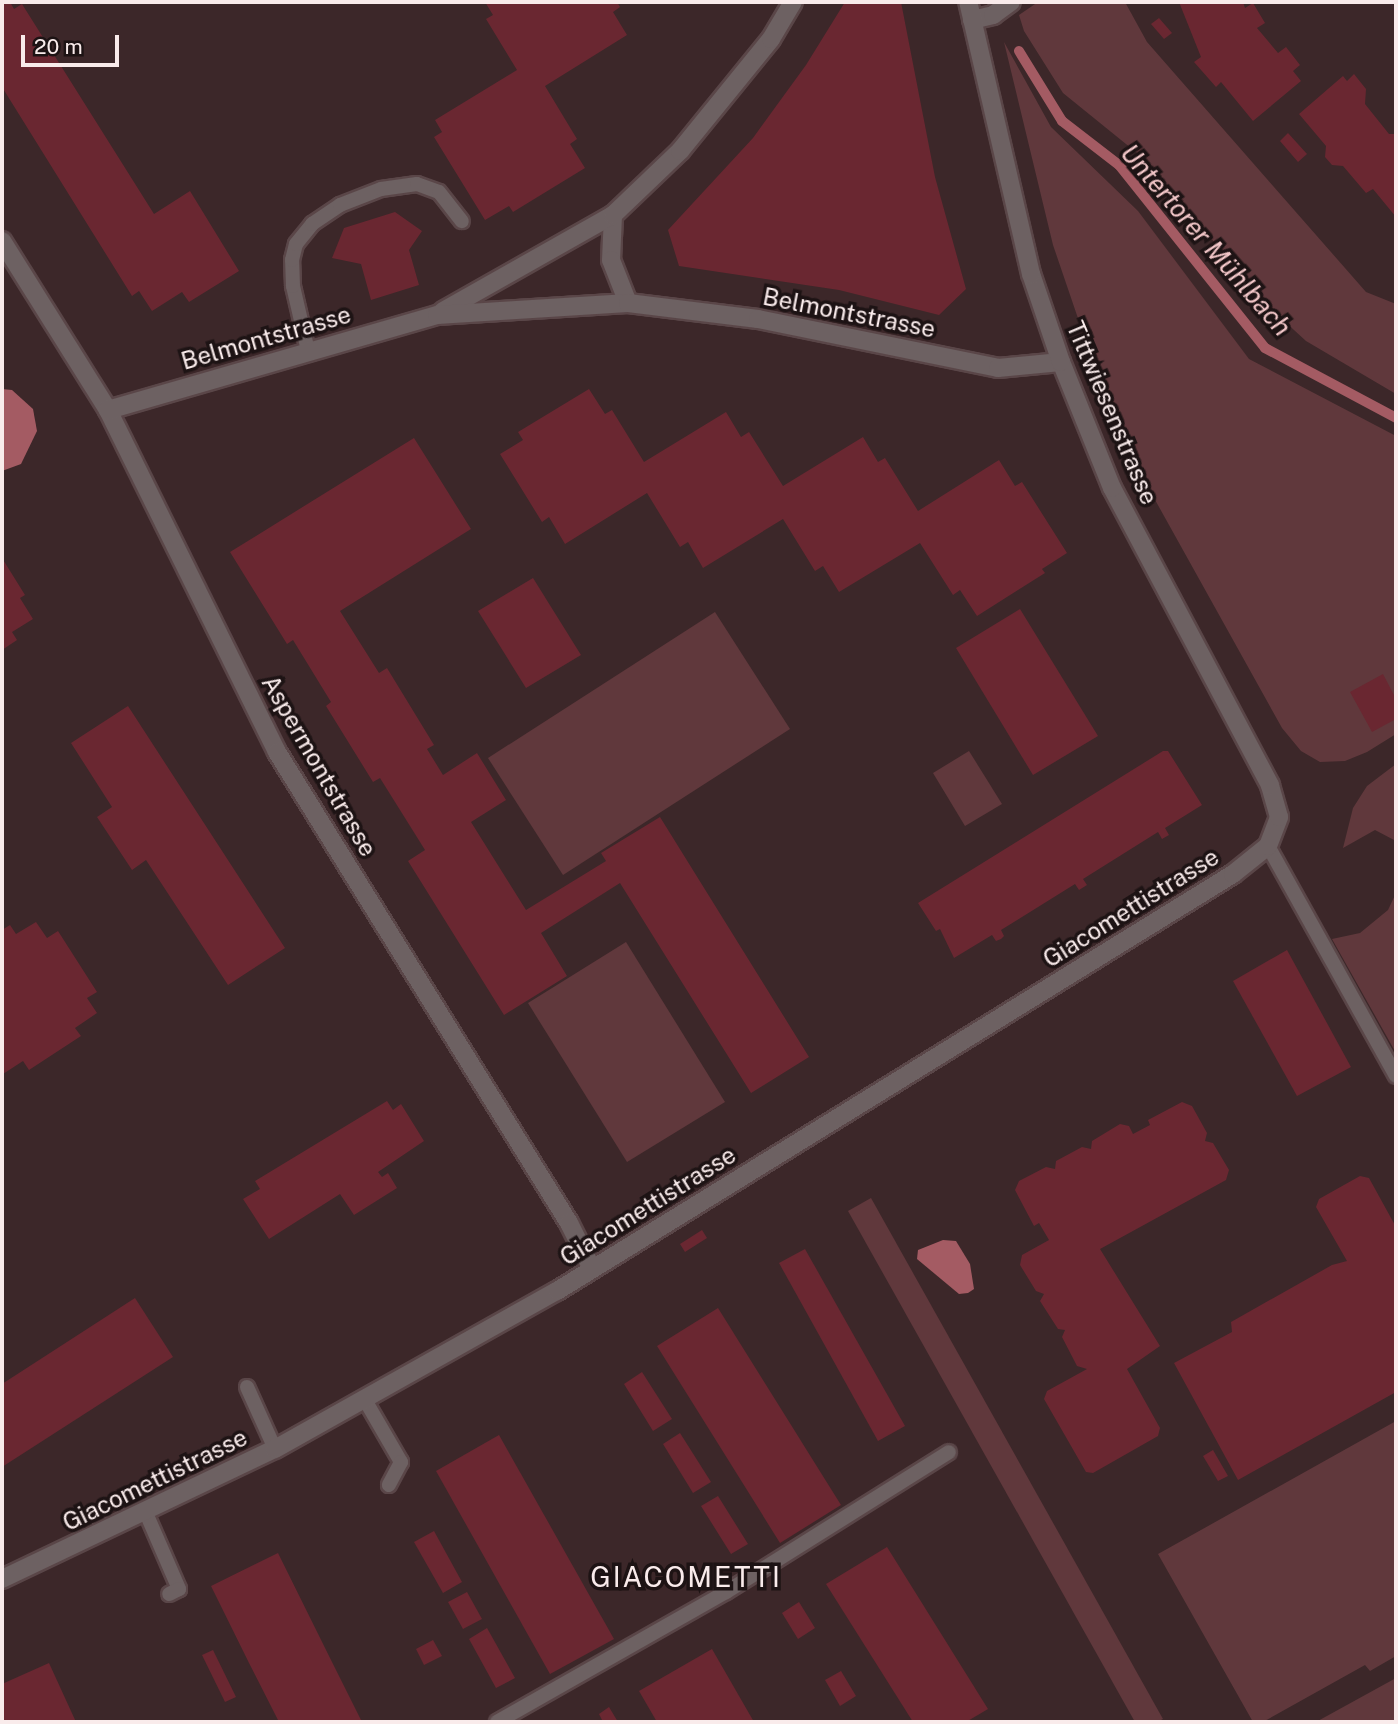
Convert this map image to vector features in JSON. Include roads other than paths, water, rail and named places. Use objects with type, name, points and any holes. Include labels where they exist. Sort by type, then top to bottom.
[{"type":"street","name":"Belmontstrasse","points":[[437,314],[613,215],[680,151],[771,39],[793,2]]},
{"type":"street","name":"Tittwiesenstrasse","points":[[968,2],[1031,274],[1061,362],[1112,488],[1270,785],[1279,817],[1268,846]]},
{"type":"street","points":[[972,20],[993,15],[1011,2]]},
{"type":"street","points":[[613,215],[611,260],[628,303]]},
{"type":"street","name":"Aspermontstrasse","points":[[2,241],[108,410],[277,752],[569,1223],[592,1269]]},
{"type":"street","name":"Belmontstrasse","points":[[108,410],[437,314],[628,303],[758,319],[998,368],[1061,362]]},
{"type":"street","name":"Giacomettistrasse","points":[[2,1579],[146,1513],[275,1449],[592,1269],[1222,881],[1268,846]]},
{"type":"lane","points":[[308,351],[293,286],[292,260],[296,244],[312,224],[340,205],[371,193],[417,184],[439,192],[462,221]]},
{"type":"lane","points":[[1268,846],[1396,1076]]},
{"type":"lane","points":[[247,1387],[275,1449]]},
{"type":"lane","points":[[365,1400],[401,1462],[389,1485]]},
{"type":"lane","points":[[497,1722],[726,1592],[949,1452]]},
{"type":"lane","points":[[146,1513],[179,1589],[169,1594]]},
{"type":"waterway","name":"Untertorer Mühlbach","points":[[1019,51],[1062,121],[1119,165],[1265,348],[1396,418]]},
{"type":"district","name":"GIACOMETTI","points":[[686,1577]]}]
